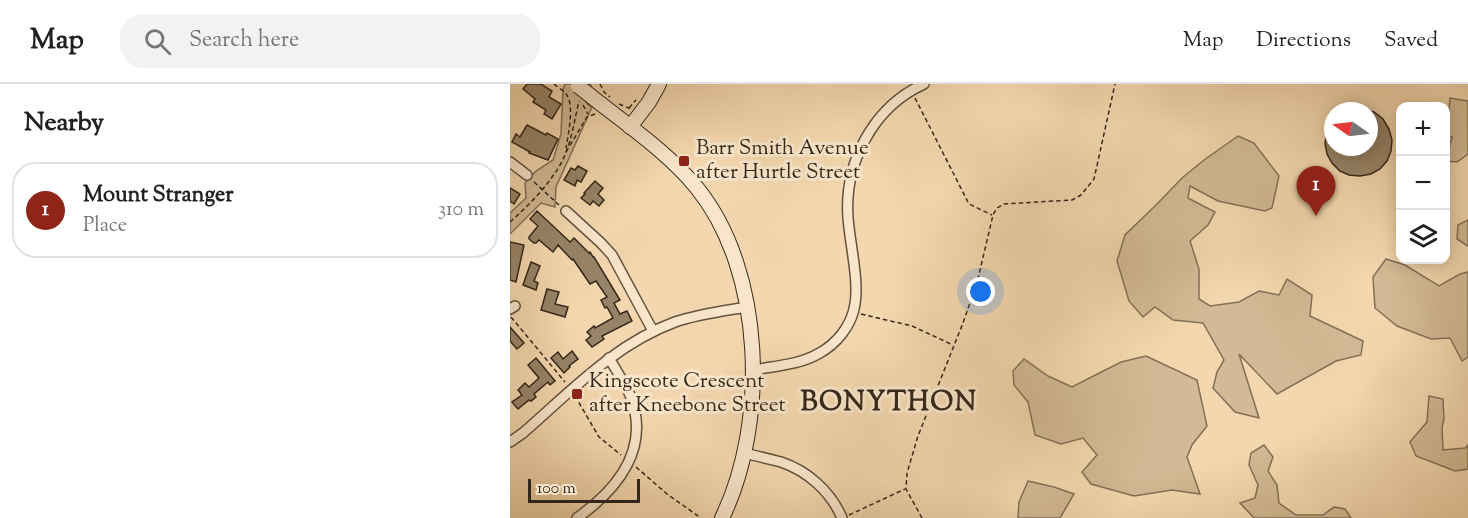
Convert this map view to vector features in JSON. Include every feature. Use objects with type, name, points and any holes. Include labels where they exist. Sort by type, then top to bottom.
[{"type":"street","points":[[630,128],[659,84]]},
{"type":"street","points":[[753,370],[795,363],[819,354],[843,333],[855,305],[856,290],[848,216],[848,193],[857,156],[871,128],[883,113],[901,97],[924,84]]},
{"type":"street","points":[[580,90],[679,168],[713,210],[731,245],[747,307],[753,370],[751,412],[740,474],[722,518]]},
{"type":"street","points":[[510,162],[526,175]]},
{"type":"street","points":[[566,211],[612,255],[653,331]]},
{"type":"street","points":[[510,442],[609,358],[630,344],[653,331],[687,319],[747,307]]},
{"type":"street","points":[[577,518],[611,489],[622,476],[634,445],[636,429],[630,395],[609,358]]},
{"type":"street","points":[[744,453],[783,463],[810,477],[831,498],[842,518]]},
{"type":"path","points":[[554,84],[566,94],[569,103],[570,124],[565,154]]},
{"type":"path","points":[[600,84],[610,97]]},
{"type":"path","points":[[922,518],[906,489],[907,473],[918,436],[977,283],[993,215],[1004,204],[1072,200],[1081,195],[1094,179],[1115,84]]},
{"type":"path","points":[[565,154],[580,90]]},
{"type":"path","points":[[911,90],[969,204],[993,215]]},
{"type":"path","points":[[617,102],[635,111]]},
{"type":"path","points":[[510,222],[542,190],[588,115],[603,114]]},
{"type":"path","points":[[526,175],[566,211]]},
{"type":"path","points":[[853,312],[912,326],[954,345]]},
{"type":"path","points":[[510,316],[571,391],[587,414],[600,439],[667,494],[701,518]]},
{"type":"path","points":[[842,518],[906,489]]},
{"type":"shaded area","points":[[565,84],[591,84],[587,104],[592,107],[556,187],[555,207],[541,203],[510,234],[510,213],[526,198],[525,183],[536,171],[553,160],[561,134]]},
{"type":"shaded area","points":[[1450,98],[1468,101],[1468,154],[1457,162],[1450,161],[1452,137],[1450,136]]},
{"type":"shaded area","points":[[1238,136],[1254,143],[1279,176],[1272,208],[1265,211],[1218,201],[1190,186],[1188,198],[1215,212],[1208,225],[1190,241],[1199,269],[1199,299],[1210,306],[1239,302],[1259,291],[1279,295],[1287,279],[1312,295],[1310,316],[1363,341],[1361,355],[1336,361],[1277,394],[1239,354],[1259,418],[1235,412],[1213,388],[1217,372],[1224,360],[1203,323],[1173,320],[1155,307],[1143,317],[1129,301],[1117,261],[1125,235],[1182,178]]},
{"type":"shaded area","points":[[1468,220],[1468,246],[1457,239],[1458,225]]},
{"type":"shaded area","points":[[1386,259],[1405,265],[1439,286],[1468,272],[1468,357],[1462,361],[1450,338],[1431,339],[1397,326],[1375,308],[1373,277]]},
{"type":"shaded area","points":[[1146,356],[1197,380],[1207,426],[1192,445],[1187,457],[1200,494],[1172,490],[1134,496],[1091,484],[1082,472],[1097,455],[1083,438],[1061,444],[1035,435],[1028,402],[1014,385],[1013,371],[1024,359],[1048,376],[1072,387],[1121,362]]},
{"type":"shaded area","points":[[1429,396],[1443,399],[1443,450],[1465,448],[1468,445],[1468,469],[1455,471],[1416,456],[1410,442],[1427,422]]},
{"type":"shaded area","points":[[1264,445],[1273,457],[1268,471],[1277,485],[1279,503],[1296,515],[1323,515],[1334,507],[1345,509],[1351,518],[1254,518],[1240,503],[1255,498],[1258,485],[1249,465],[1251,453]]},
{"type":"shaded area","points":[[1028,481],[1074,494],[1060,518],[1018,518],[1019,502]]},
{"type":"building","points":[[527,84],[541,84],[552,91],[549,97],[561,104],[552,119],[544,114],[546,110],[533,102],[535,99],[523,89]]},
{"type":"building","points":[[1378,115],[1383,119],[1392,140],[1387,161],[1380,169],[1371,174],[1349,175],[1340,171],[1328,156],[1378,156]]},
{"type":"building","points":[[527,125],[558,139],[548,160],[529,153],[512,142],[516,134],[520,137]]},
{"type":"building","points":[[578,166],[587,171],[581,182],[577,180],[575,186],[564,180],[571,168],[575,170]]},
{"type":"building","points":[[595,181],[603,188],[598,194],[604,200],[599,206],[593,201],[590,205],[581,198]]},
{"type":"building","points":[[510,188],[520,194],[514,204],[510,201]]},
{"type":"building","points":[[537,211],[570,242],[574,238],[590,252],[620,300],[614,303],[620,314],[627,311],[632,321],[602,336],[604,339],[592,347],[586,340],[591,336],[587,332],[594,326],[595,328],[613,318],[601,300],[607,297],[596,281],[590,284],[573,259],[558,245],[553,252],[539,240],[534,243],[529,239],[538,226],[530,219]]},
{"type":"building","points":[[510,242],[524,245],[516,282],[510,280]]},
{"type":"building","points":[[531,262],[540,266],[534,281],[538,283],[536,290],[523,285]]},
{"type":"building","points":[[547,289],[559,292],[555,304],[568,307],[565,317],[541,310]]},
{"type":"building","points":[[510,327],[524,343],[517,349],[510,341]]},
{"type":"building","points":[[572,351],[578,359],[564,373],[551,358],[558,352],[563,359]]},
{"type":"building","points":[[536,358],[555,381],[550,385],[548,382],[534,394],[536,397],[518,409],[512,402],[522,395],[518,390],[525,383],[529,387],[539,378],[528,365]]},
{"type":"place","name":"Barr Smith Avenue after Hurtle Street","points":[[684,161]]},
{"type":"place","name":"Mount Stranger","points":[[1316,216]]},
{"type":"place","name":"Kingscote Crescent after Kneebone Street","points":[[577,394]]},
{"type":"district","name":"BONYTHON","points":[[889,403]]}]
